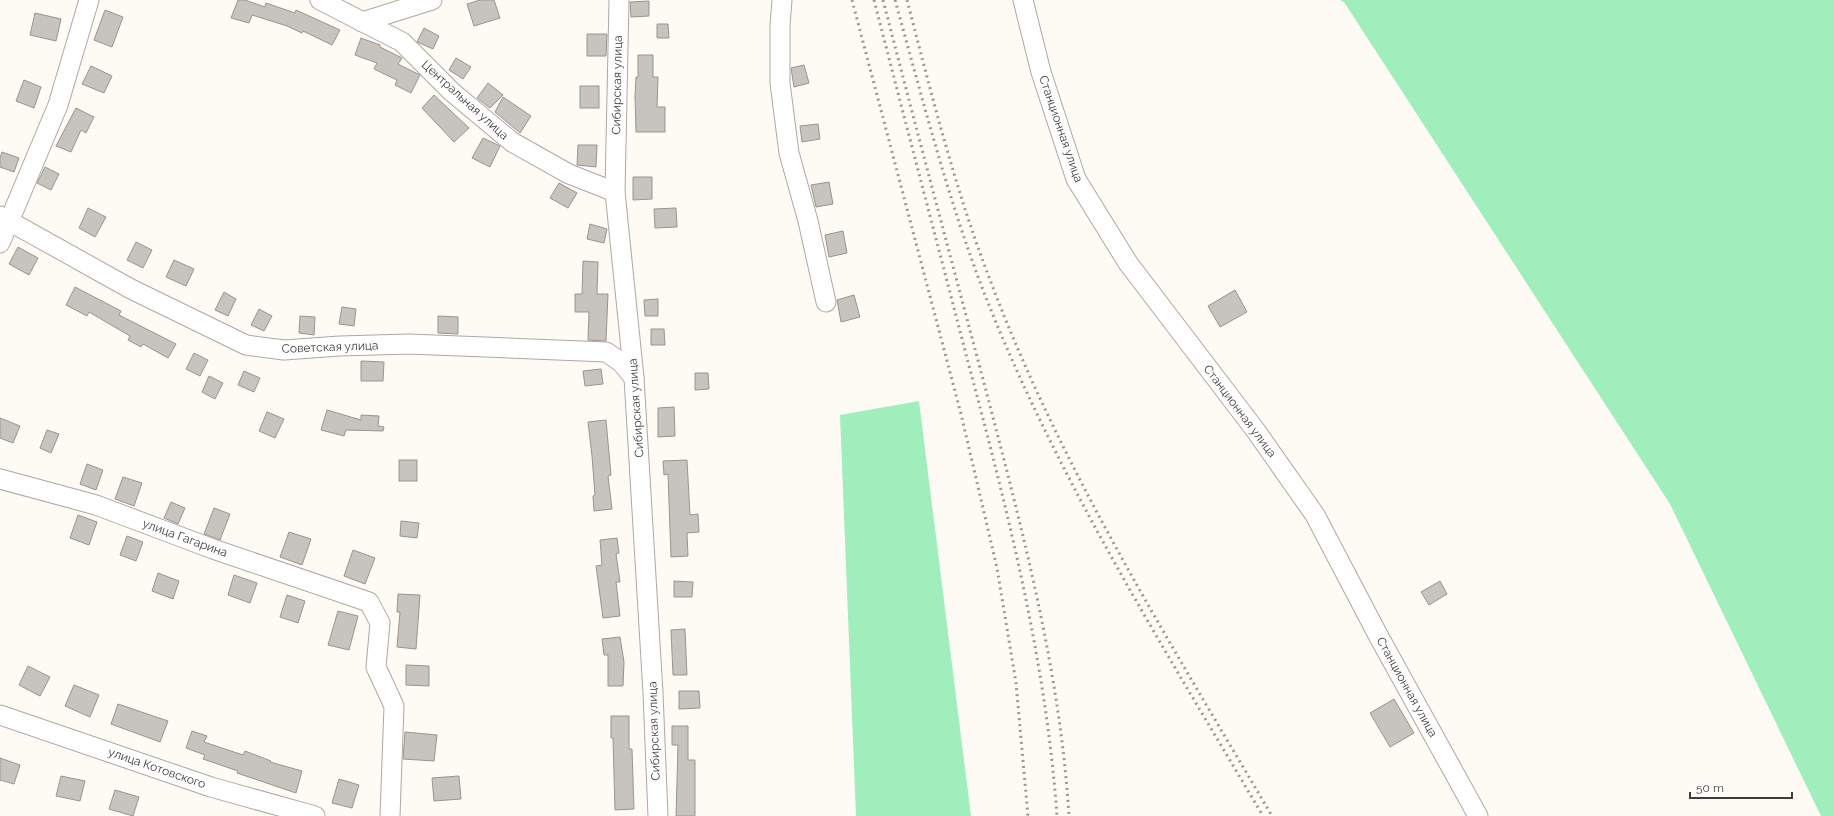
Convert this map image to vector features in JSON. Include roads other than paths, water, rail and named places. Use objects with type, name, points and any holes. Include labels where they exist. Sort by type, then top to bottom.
[{"type":"street","points":[[0,243],[5,218],[58,105],[89,0]]},
{"type":"street","name":"Центральная улица","points":[[320,0],[402,42],[452,92],[512,142],[569,174],[615,192]]},
{"type":"street","points":[[362,22],[432,0]]},
{"type":"street","name":"Сибирская улица","points":[[619,0],[615,192],[634,378],[653,693],[658,816]]},
{"type":"street","points":[[782,0],[780,25],[780,83],[789,153],[808,221],[826,302]]},
{"type":"street","name":"Станционная улица","points":[[1022,0],[1041,72],[1076,179],[1128,263],[1256,431],[1315,515],[1379,637],[1478,816]]},
{"type":"street","name":"Советская улица","points":[[5,218],[131,289],[246,345],[284,350],[340,346],[409,344],[606,352],[621,362],[634,378]]},
{"type":"street","name":"улица Гагарина","points":[[0,479],[96,505],[212,549],[369,602],[380,623],[376,667],[394,706],[390,816]]},
{"type":"street","name":"улица Котовского","points":[[0,715],[212,786],[315,816]]},
{"type":"railway","points":[[852,0],[961,414],[997,568],[1016,683],[1028,816]]},
{"type":"railway","points":[[874,0],[1011,531],[1035,644],[1052,758],[1057,816]]},
{"type":"railway","points":[[883,0],[1025,544],[1048,652],[1057,706],[1069,816]]},
{"type":"railway","points":[[895,0],[946,183],[983,290],[1012,359],[1043,426],[1112,558],[1263,816]]},
{"type":"railway","points":[[907,0],[945,144],[967,215],[992,285],[1020,354],[1085,490],[1158,622],[1272,816]]}]
